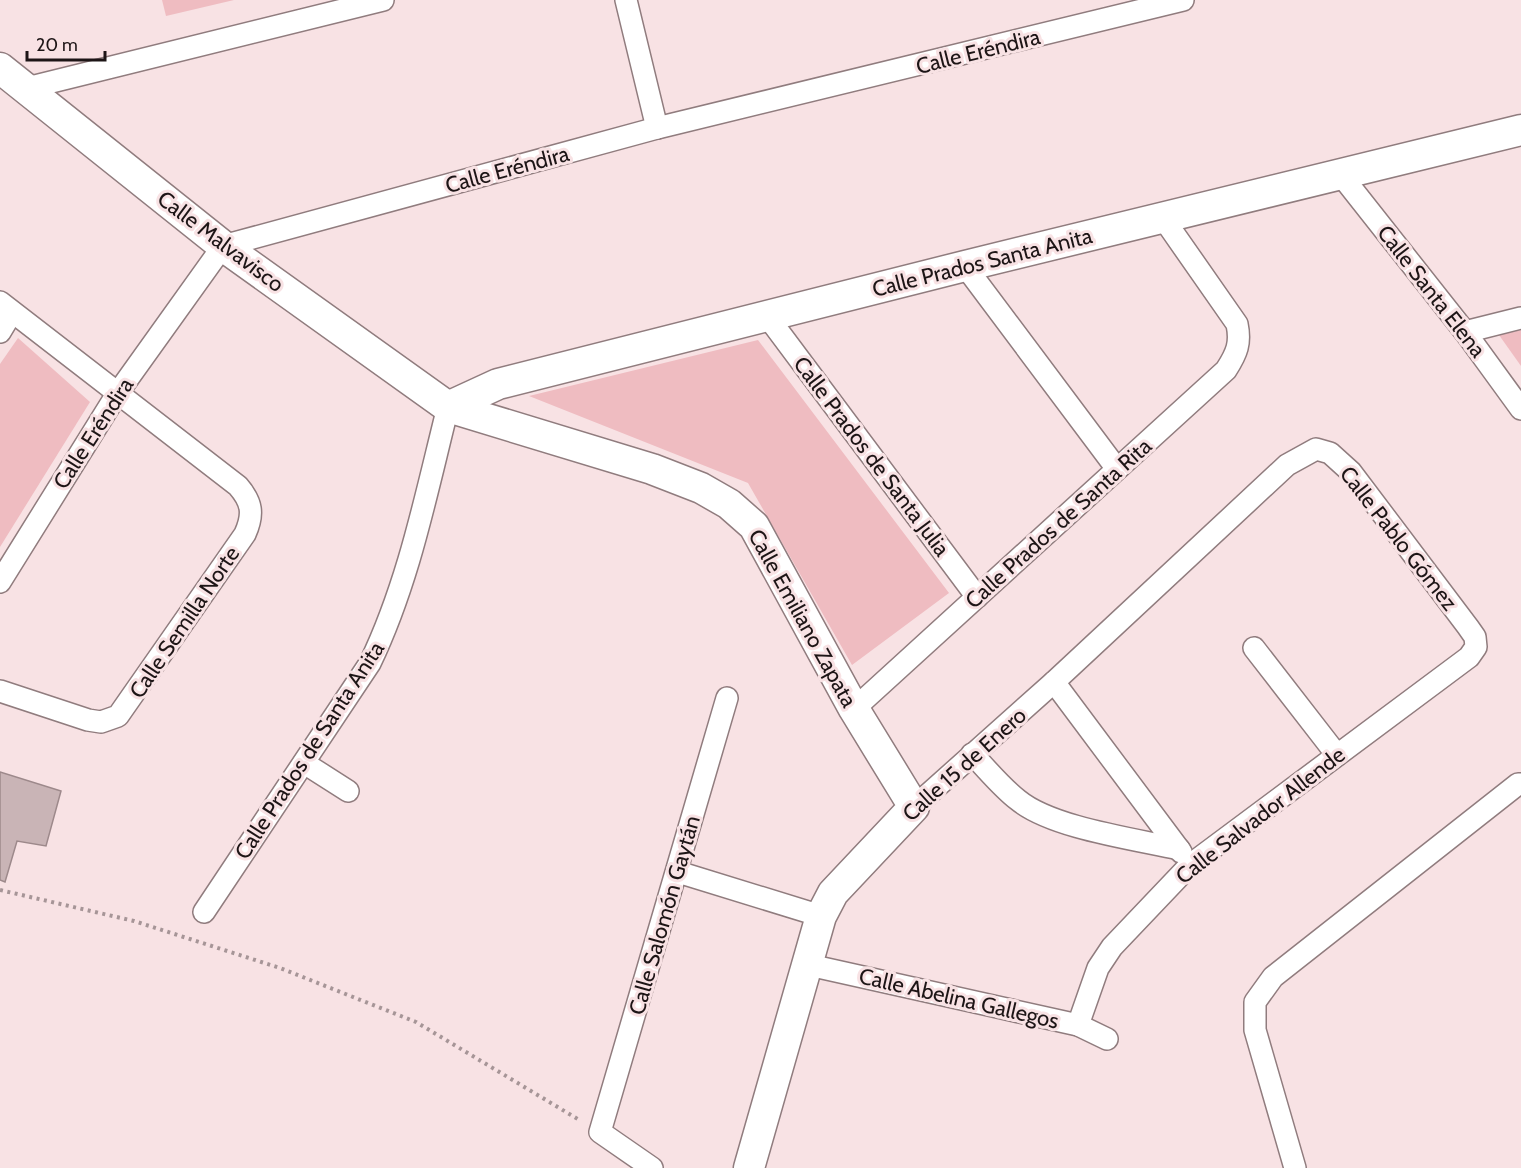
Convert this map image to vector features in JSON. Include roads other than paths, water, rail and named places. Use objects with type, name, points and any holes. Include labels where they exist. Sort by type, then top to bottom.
[{"type":"street","points":[[27,88],[325,7],[383,0]]},
{"type":"street","points":[[626,0],[657,128]]},
{"type":"street","name":"Calle Eréndira","points":[[0,582],[117,394],[223,246],[657,128],[1122,8],[1183,0]]},
{"type":"street","name":"Calle Malvavisco","points":[[0,68],[223,246],[448,407]]},
{"type":"street","name":"Calle Prados Santa Anita","points":[[448,407],[498,384],[965,266],[1521,130]]},
{"type":"street","name":"Calle Santa Elena","points":[[1341,175],[1465,332],[1521,409]]},
{"type":"street","name":"Calle Prados de Santa Rita","points":[[855,709],[1227,369],[1237,353],[1240,339],[1237,324],[1163,218]]},
{"type":"street","points":[[965,266],[1117,469]]},
{"type":"street","points":[[0,332],[6,307],[117,394]]},
{"type":"street","name":"Calle Prados de Santa Julia","points":[[767,316],[977,597]]},
{"type":"street","points":[[1465,332],[1521,318]]},
{"type":"street","name":"Calle Semilla Norte","points":[[0,691],[101,722],[118,716],[245,534],[250,522],[251,509],[248,498],[238,486],[117,394]]},
{"type":"street","name":"Calle Emiliano Zapata","points":[[448,407],[652,469],[701,488],[729,504],[754,526],[855,709],[914,807]]},
{"type":"street","name":"Calle Prados de Santa Anita","points":[[204,912],[370,663],[391,620],[403,583],[448,407]]},
{"type":"street","name":"Calle Pablo Gómez","points":[[1316,449],[1330,453],[1351,472],[1475,637]]},
{"type":"street","name":"Calle 15 de Enero","points":[[749,1168],[809,965],[813,939],[821,915],[833,893],[914,807],[1054,682],[1287,465],[1316,449]]},
{"type":"street","name":"Calle Salvador Allende","points":[[1078,1025],[1098,968],[1112,947],[1185,857],[1337,755],[1469,657],[1476,647],[1475,637]]},
{"type":"street","points":[[1254,648],[1337,755]]},
{"type":"street","points":[[1054,682],[1185,857]]},
{"type":"street","name":"Calle Salomón Gaytán","points":[[652,1168],[600,1132],[678,872],[727,698]]},
{"type":"street","points":[[972,754],[1018,801],[1046,816],[1185,857]]},
{"type":"street","points":[[304,763],[348,792]]},
{"type":"street","points":[[1295,1168],[1255,1030],[1255,1002],[1273,976],[1518,784],[1521,784]]},
{"type":"street","points":[[678,872],[821,915]]},
{"type":"street","name":"Calle Abelina Gallegos","points":[[809,965],[1078,1025],[1107,1039]]}]
